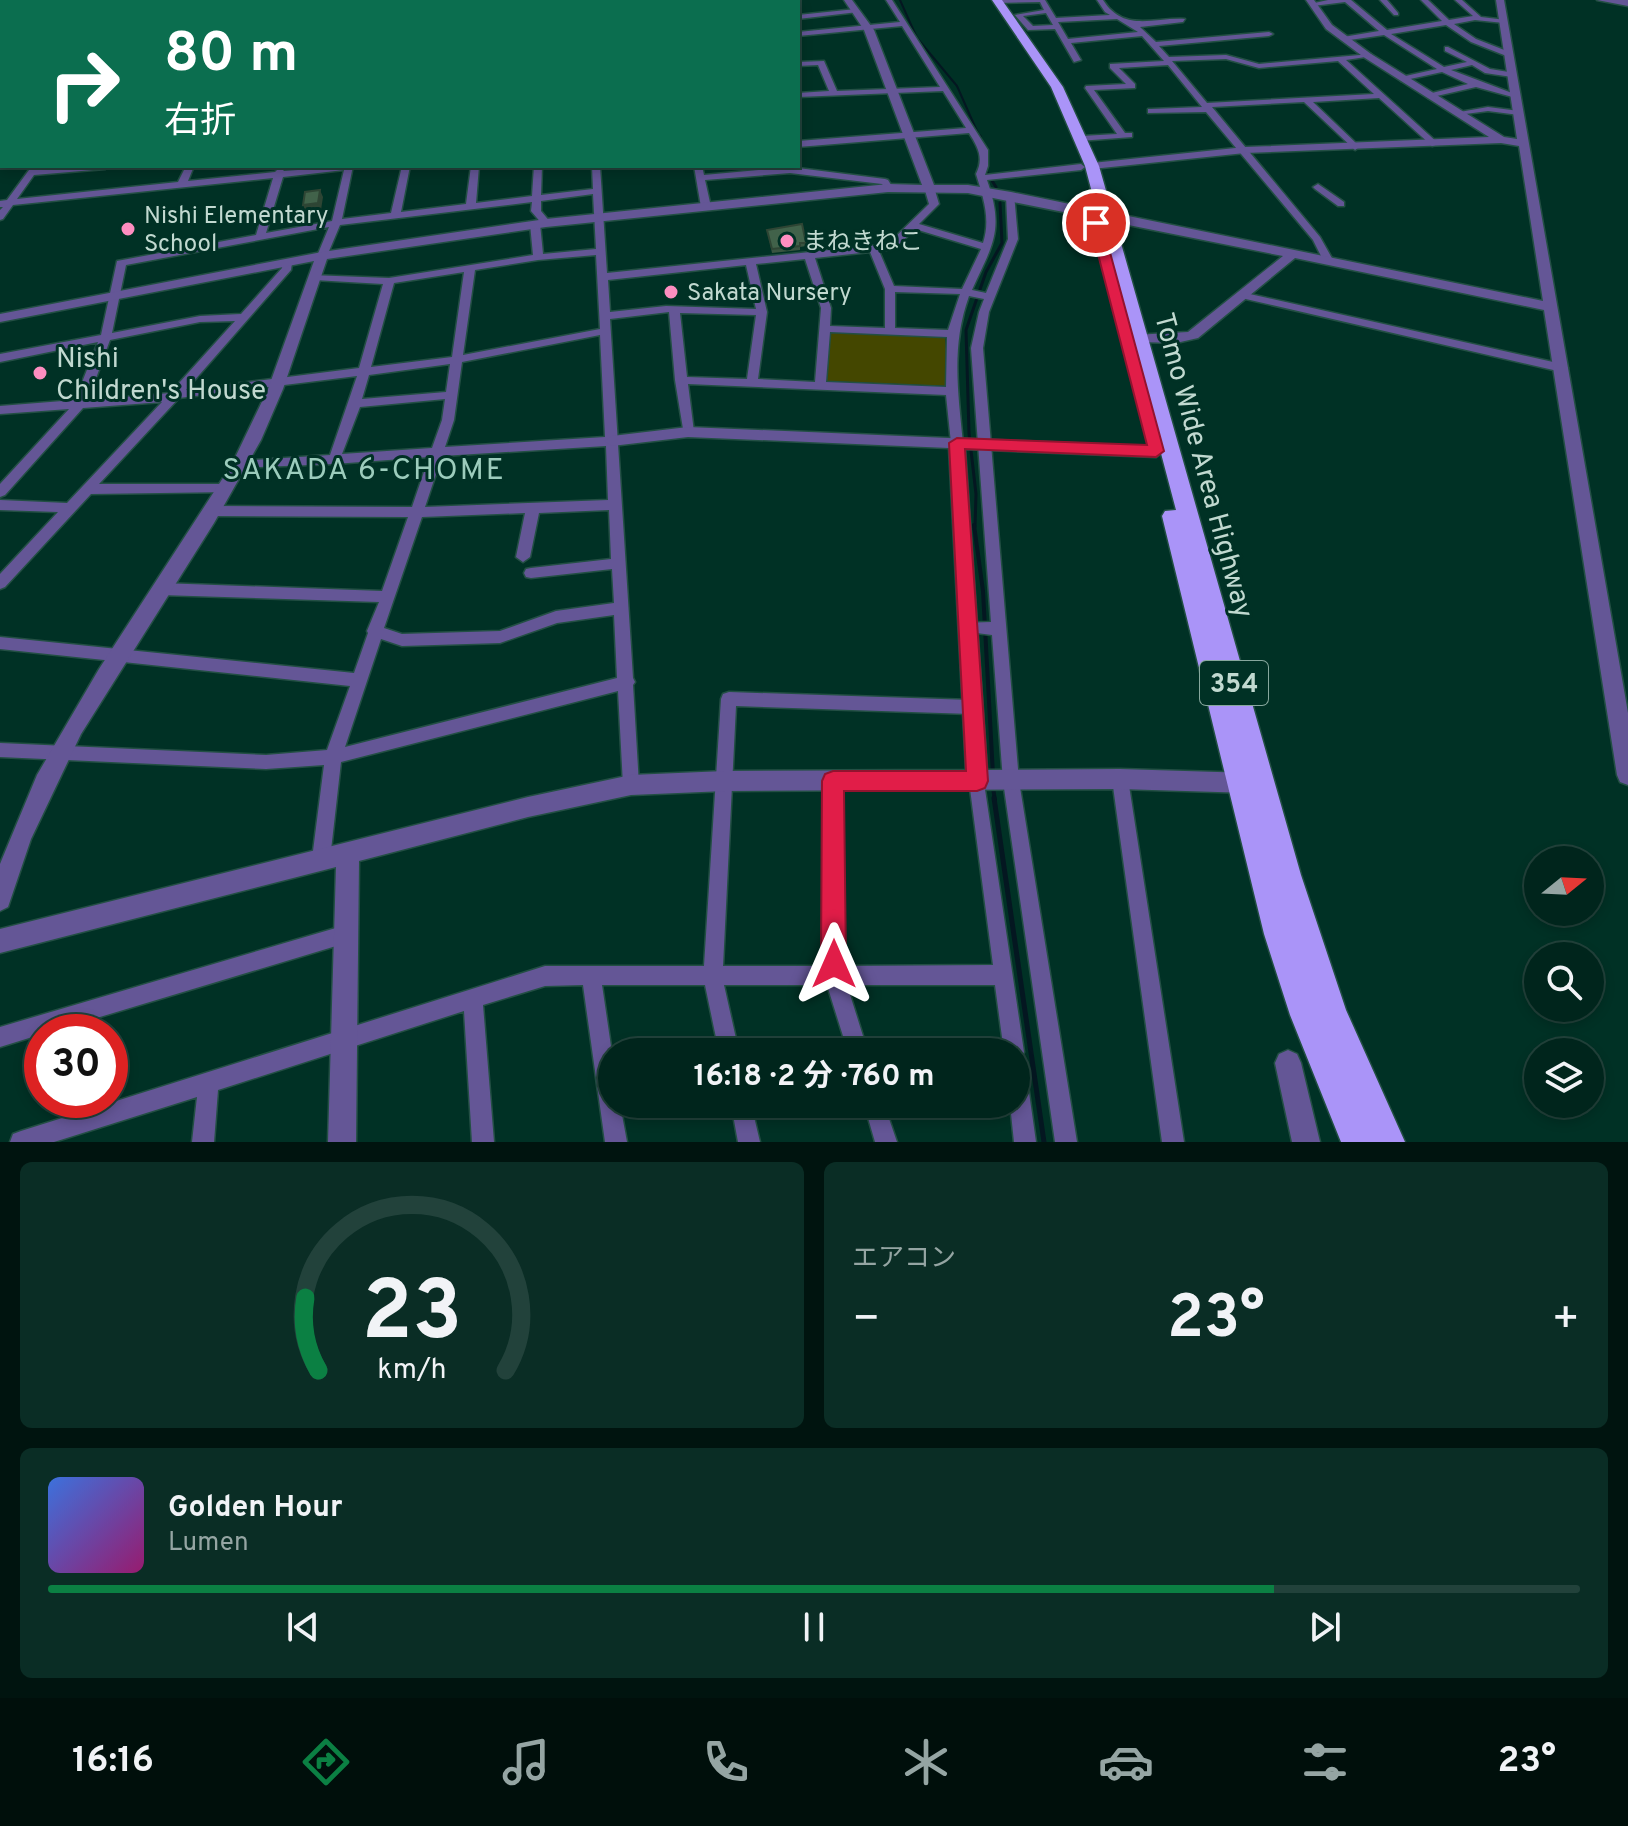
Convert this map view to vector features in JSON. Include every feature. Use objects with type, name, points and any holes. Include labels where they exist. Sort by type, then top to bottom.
[{"type":"highway","name":"Tomo Wide Area Highway","points":[[995,1],[1057,87],[1082,139],[1156,451],[1250,783],[1287,875],[1332,1013],[1388,1142]]},
{"type":"highway","name":"Tomo Wide Area Highway","points":[[995,1],[1058,104],[1087,166]]},
{"type":"highway","name":"Tomo Wide Area Highway","points":[[1100,214],[1139,338],[1250,783],[1273,911],[1305,1015],[1358,1142]]},
{"type":"street","points":[[602,277],[874,250],[895,246],[915,226],[935,202],[867,27],[848,0]]},
{"type":"street","points":[[889,0],[984,150],[981,178],[987,192],[993,231],[953,334],[953,391],[977,781],[1012,1038]]},
{"type":"street","points":[[995,1],[1042,0],[1077,60]]},
{"type":"street","points":[[1100,0],[1107,11],[1134,25],[1169,61],[1319,241],[1328,260]]},
{"type":"street","points":[[1501,140],[1368,56],[1324,23],[1312,2],[1345,0],[1383,33],[1443,69],[1473,85],[1516,96]]},
{"type":"street","points":[[1383,0],[1396,14]]},
{"type":"street","points":[[1424,0],[1445,23],[1497,52],[1509,55]]},
{"type":"street","points":[[1458,0],[1478,17]]},
{"type":"street","points":[[1500,0],[1628,775]]},
{"type":"street","points":[[1601,0],[1628,3]]},
{"type":"street","points":[[811,8],[816,15]]},
{"type":"street","points":[[800,17],[856,11]]},
{"type":"street","points":[[1049,11],[1018,15],[1031,28],[1118,17]]},
{"type":"street","points":[[1160,11],[1170,22]]},
{"type":"street","points":[[1346,39],[1409,25],[1478,17],[1504,21]]},
{"type":"street","points":[[1134,25],[1183,20]]},
{"type":"street","points":[[800,34],[904,24]]},
{"type":"street","points":[[1409,25],[1429,38]]},
{"type":"street","points":[[1065,41],[1144,34]]},
{"type":"street","points":[[1154,44],[1269,34]]},
{"type":"street","points":[[1448,49],[1488,71],[1512,75]]},
{"type":"street","points":[[1082,139],[1127,135],[1089,88],[1132,86],[1113,66],[1226,57],[1259,66],[1368,56]]},
{"type":"street","points":[[1339,58],[1435,144]]},
{"type":"street","points":[[800,64],[821,63],[834,94]]},
{"type":"street","points":[[1404,79],[1473,63]]},
{"type":"street","points":[[1431,96],[1473,85]]},
{"type":"street","points":[[800,95],[944,89]]},
{"type":"street","points":[[1151,111],[1380,96]]},
{"type":"street","points":[[1306,100],[1355,147]]},
{"type":"street","points":[[1458,113],[1488,109],[1519,113]]},
{"type":"street","points":[[800,144],[972,130]]},
{"type":"street","points":[[981,178],[1245,150],[1501,140],[1524,143]]},
{"type":"street","points":[[0,217],[4,203],[34,169],[58,168]]},
{"type":"street","points":[[181,186],[189,168]]},
{"type":"street","points":[[4,203],[181,186],[280,170],[325,168]]},
{"type":"street","points":[[0,899],[23,828],[56,755],[116,655],[213,511],[240,465],[278,382],[336,223],[348,168]]},
{"type":"street","points":[[395,216],[406,168]]},
{"type":"street","points":[[471,205],[475,168]]},
{"type":"street","points":[[538,168],[536,211],[541,224],[538,257]]},
{"type":"street","points":[[596,168],[631,785]]},
{"type":"street","points":[[698,168],[706,207]]},
{"type":"street","points":[[701,178],[790,168],[885,182],[888,188]]},
{"type":"street","points":[[260,237],[280,170]]},
{"type":"street","points":[[0,318],[322,256],[541,224],[888,188],[929,187],[1011,196],[1551,307]]},
{"type":"street","points":[[1318,187],[1341,204]]},
{"type":"street","points":[[0,492],[80,404],[106,336],[121,263],[336,223],[596,191]]},
{"type":"street","points":[[1011,196],[1013,239],[979,328],[977,348],[1011,781],[1066,1142]]},
{"type":"street","points":[[915,226],[988,248]]},
{"type":"street","points":[[874,250],[890,289],[890,331]]},
{"type":"street","points":[[314,277],[389,281],[538,257],[600,252]]},
{"type":"street","points":[[1139,338],[1186,338],[1294,253]]},
{"type":"street","points":[[809,256],[826,308],[820,386]]},
{"type":"street","points":[[750,262],[762,312],[752,383]]},
{"type":"street","points":[[0,583],[174,396],[287,268],[287,263]]},
{"type":"street","points":[[321,859],[333,757],[374,631],[439,452],[452,395],[470,269]]},
{"type":"street","points":[[334,460],[365,371],[389,281]]},
{"type":"street","points":[[890,289],[967,292],[990,297]]},
{"type":"street","points":[[1241,295],[1562,368]]},
{"type":"street","points":[[604,316],[674,309],[762,312]]},
{"type":"street","points":[[674,309],[688,432]]},
{"type":"street","points":[[0,358],[200,319],[244,317]]},
{"type":"street","points":[[825,329],[953,334]]},
{"type":"street","points":[[0,410],[174,396],[456,360],[605,331]]},
{"type":"street","points":[[681,380],[953,391]]},
{"type":"street","points":[[355,403],[452,395]]},
{"type":"street","points":[[240,465],[612,441],[688,432],[1156,451]]},
{"type":"street","points":[[89,489],[226,489]]},
{"type":"street","points":[[0,505],[70,508]]},
{"type":"street","points":[[213,511],[416,512],[616,505]]},
{"type":"street","points":[[523,557],[533,508]]},
{"type":"street","points":[[531,573],[620,563]]},
{"type":"street","points":[[161,589],[386,597]]},
{"type":"street","points":[[374,631],[402,640],[500,637],[556,617],[622,608]]},
{"type":"street","points":[[966,627],[1000,629]]},
{"type":"street","points":[[0,643],[357,680]]},
{"type":"street","points":[[0,750],[56,755],[266,762],[333,757],[627,682]]},
{"type":"street","points":[[726,1038],[713,975],[729,699],[971,707]]},
{"type":"street","points":[[1120,779],[1173,1142]]},
{"type":"street","points":[[0,941],[559,799],[631,785],[725,781],[1120,779],[1250,783]]},
{"type":"street","points":[[833,781],[834,975],[854,1038]]},
{"type":"street","points":[[342,1142],[348,853]]},
{"type":"street","points":[[0,1037],[346,934]]},
{"type":"street","points":[[594,975],[592,990],[616,1142]]},
{"type":"street","points":[[21,1142],[76,1134],[208,1084],[545,976],[1004,975]]},
{"type":"street","points":[[473,1000],[483,1142]]},
{"type":"street","points":[[1288,1063],[1306,1142]]},
{"type":"street","points":[[203,1142],[208,1084]]},
{"type":"street","points":[[744,1118],[749,1142]]},
{"type":"street","points":[[878,1118],[886,1142]]},
{"type":"street","points":[[1022,1118],[1025,1142]]},
{"type":"shaded area","points":[[829,333],[945,336],[949,386],[826,381]]},
{"type":"building","points":[[320,190],[318,203],[303,205],[305,192]]},
{"type":"building","name":"まねきねこ","points":[[802,224],[806,243],[772,249],[767,230]]},
{"type":"waterway","points":[[900,0],[917,38],[957,86],[980,138]]},
{"type":"waterway","points":[[980,136],[981,140]]},
{"type":"waterway","points":[[987,156],[986,171],[996,187]]},
{"type":"waterway","points":[[975,527],[976,494],[969,433],[966,330],[986,272],[1002,243],[1000,203]]},
{"type":"waterway","points":[[974,525],[983,591],[993,775]]},
{"type":"waterway","points":[[993,788],[995,800]]},
{"type":"waterway","points":[[994,798],[1044,1142]]},
{"type":"place","name":"Nishi Elementary School","points":[[128,229]]},
{"type":"place","name":"まねきねこ","points":[[787,241]]},
{"type":"place","name":"Sakata Nursery","points":[[671,292]]},
{"type":"place","name":"Nishi Children's House","points":[[40,373]]},
{"type":"district","name":"SAKADA 6-CHOME","points":[[364,469]]},
{"type":"route","points":[[834,964],[833,781],[977,781],[957,443],[1156,451],[1096,223]]}]
